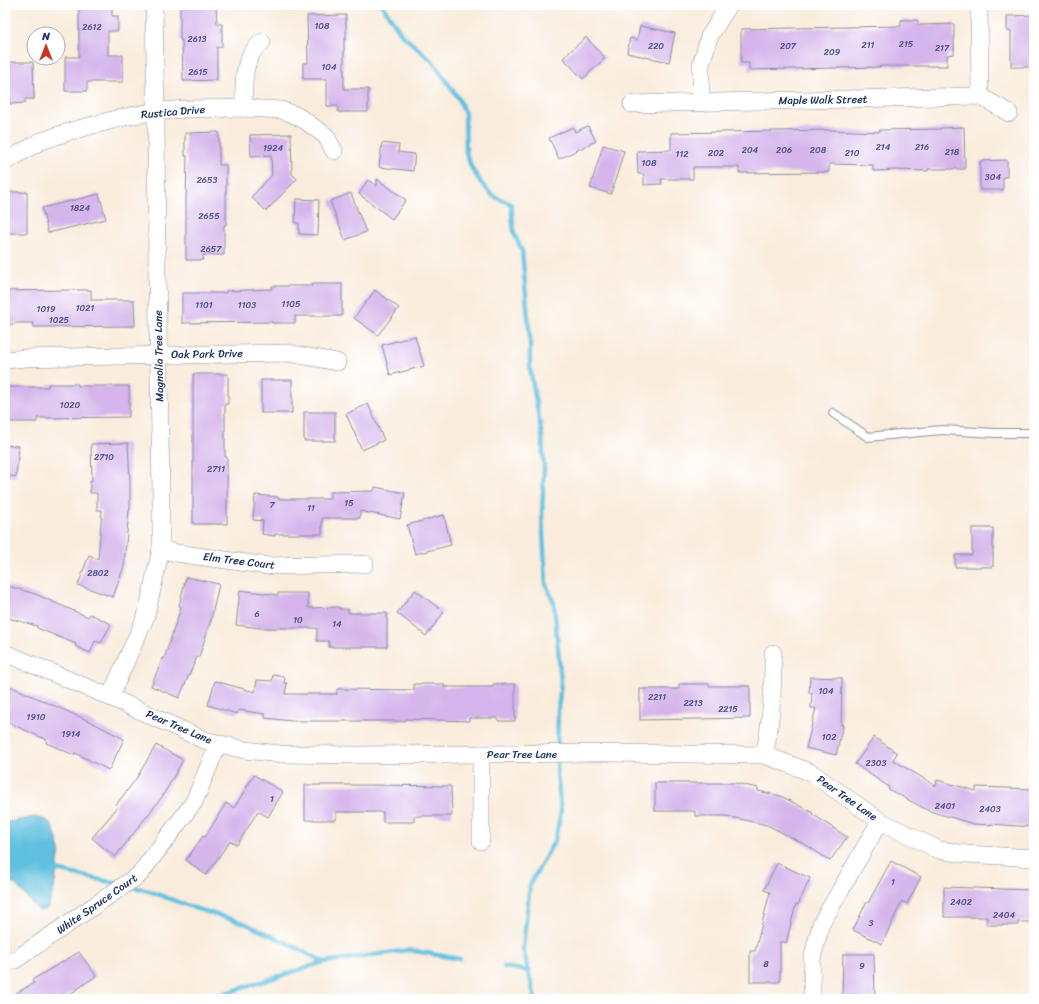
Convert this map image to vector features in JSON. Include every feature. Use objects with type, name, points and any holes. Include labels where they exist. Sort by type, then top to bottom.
[{"type":"street","name":"Magnolia Tree Lane","points":[[110,697],[146,616],[161,549],[162,490],[157,272],[154,5]]},
{"type":"street","points":[[701,103],[702,65],[708,38],[729,5]]},
{"type":"street","points":[[979,5],[980,96],[1009,113]]},
{"type":"street","points":[[244,108],[244,75],[252,53],[262,42]]},
{"type":"street","name":"Maple Walk Street","points":[[632,104],[980,96]]},
{"type":"street","name":"Rustica Drive","points":[[5,162],[39,142],[71,131],[120,118],[185,109],[244,108],[281,110],[304,120],[326,136],[334,151]]},
{"type":"street","name":"Oak Park Drive","points":[[5,360],[26,358],[288,353],[337,362]]},
{"type":"street","name":"Elm Tree Court","points":[[161,549],[176,553],[268,566],[365,564]]},
{"type":"street","name":"Pear Tree Lane","points":[[5,653],[110,697],[204,740],[245,750],[280,754],[764,755],[810,772],[880,822],[939,850],[966,854],[1034,858]]},
{"type":"street","points":[[764,755],[773,700],[773,653]]},
{"type":"street","name":"White Spruce Court","points":[[5,963],[15,960],[139,875],[194,802],[218,744]]},
{"type":"street","points":[[481,754],[481,840]]},
{"type":"street","points":[[812,999],[812,959],[821,924],[880,822]]},
{"type":"lane","points":[[833,413],[868,437],[942,430],[1034,434]]},
{"type":"water","points":[[34,817],[46,820],[50,823],[54,830],[60,850],[54,888],[47,909],[39,911],[15,884],[5,880],[5,823]]},
{"type":"building","points":[[79,5],[112,5],[112,16],[118,16],[118,31],[108,31],[108,55],[123,55],[123,82],[87,82],[87,91],[65,91],[66,57],[79,57]]},
{"type":"building","points":[[180,5],[216,5],[217,24],[222,24],[222,47],[217,47],[217,80],[183,81],[182,40],[180,40]]},
{"type":"building","points":[[346,15],[346,39],[344,39],[344,89],[368,89],[368,112],[338,112],[338,106],[327,106],[327,79],[303,79],[303,63],[308,63],[307,16]]},
{"type":"building","points":[[1034,15],[1034,67],[1011,67],[1011,31],[1007,31],[1007,16]]},
{"type":"building","points":[[901,20],[918,20],[918,25],[954,24],[954,54],[947,55],[947,66],[880,66],[749,70],[749,63],[741,63],[741,29],[901,26]]},
{"type":"building","points":[[640,26],[675,33],[669,62],[627,53],[630,38],[637,40]]},
{"type":"building","points":[[586,37],[605,58],[583,79],[563,58]]},
{"type":"building","points":[[9,62],[26,62],[26,66],[33,66],[34,99],[25,99],[25,103],[10,104]]},
{"type":"building","points":[[588,126],[596,141],[559,159],[549,138],[573,127],[575,132]]},
{"type":"building","points":[[964,127],[965,169],[873,171],[873,165],[829,164],[829,172],[739,173],[739,167],[693,167],[693,179],[661,179],[662,184],[644,185],[644,174],[638,174],[637,151],[671,150],[671,133],[828,130],[879,132],[879,130]]},
{"type":"building","points":[[219,132],[219,165],[226,165],[226,225],[224,225],[224,255],[203,255],[203,260],[186,260],[187,156],[185,156],[185,133]]},
{"type":"building","points":[[291,134],[292,174],[297,179],[266,211],[251,197],[272,175],[271,155],[251,156],[250,135]]},
{"type":"building","points":[[382,143],[399,145],[398,152],[415,154],[413,171],[379,167]]},
{"type":"building","points":[[603,145],[624,151],[611,194],[590,188]]},
{"type":"building","points":[[1007,160],[1007,177],[1003,177],[1003,190],[980,190],[980,161]]},
{"type":"building","points":[[377,179],[406,200],[392,219],[359,194],[368,180],[377,186]]},
{"type":"building","points":[[5,192],[27,192],[27,233],[5,233]]},
{"type":"building","points":[[351,193],[366,232],[345,240],[330,201]]},
{"type":"building","points":[[99,194],[106,219],[48,233],[42,208]]},
{"type":"building","points":[[296,199],[319,200],[318,235],[299,234],[299,223],[295,223]]},
{"type":"building","points":[[312,284],[342,284],[342,316],[295,316],[295,323],[182,323],[182,293],[226,293],[226,291],[272,289],[272,286],[312,286]]},
{"type":"building","points":[[91,290],[91,300],[134,300],[135,326],[34,327],[33,323],[17,323],[5,326],[5,291]]},
{"type":"building","points":[[375,290],[399,308],[378,335],[354,318]]},
{"type":"building","points":[[415,336],[424,366],[390,375],[382,345]]},
{"type":"building","points":[[193,374],[228,374],[228,404],[225,404],[227,524],[193,524]]},
{"type":"building","points":[[261,380],[292,380],[292,413],[261,413]]},
{"type":"building","points":[[48,384],[78,384],[78,386],[129,386],[129,417],[37,418],[37,422],[5,422],[5,387],[48,387]]},
{"type":"building","points":[[368,404],[384,440],[362,450],[346,414]]},
{"type":"building","points":[[304,412],[335,412],[335,441],[304,441]]},
{"type":"building","points":[[128,443],[130,510],[124,566],[113,597],[78,585],[89,555],[98,559],[102,510],[97,510],[97,493],[90,493],[90,481],[92,481],[91,444]]},
{"type":"building","points":[[5,445],[19,446],[16,477],[5,475]]},
{"type":"building","points":[[375,487],[405,493],[400,519],[360,511],[360,518],[322,518],[322,534],[275,534],[275,536],[262,534],[263,521],[253,520],[255,495],[278,497],[278,499],[330,499],[330,492],[374,491]]},
{"type":"building","points":[[444,515],[451,545],[415,554],[407,525]]},
{"type":"building","points":[[972,528],[993,528],[993,567],[955,567],[955,555],[972,555]]},
{"type":"building","points":[[186,577],[219,584],[211,620],[199,657],[197,657],[179,698],[151,686],[163,658],[164,659],[181,607],[179,606]]},
{"type":"building","points":[[8,586],[35,594],[88,617],[90,614],[111,624],[101,643],[95,641],[90,653],[75,646],[76,644],[37,628],[37,626],[5,617],[5,595]]},
{"type":"building","points":[[240,590],[278,595],[278,593],[308,593],[308,608],[339,607],[339,609],[348,609],[348,613],[387,613],[387,647],[329,647],[329,641],[317,641],[317,628],[260,628],[236,625]]},
{"type":"building","points":[[415,590],[444,612],[426,636],[397,613]]},
{"type":"building","points":[[273,675],[285,677],[284,683],[287,683],[285,694],[337,694],[337,689],[414,690],[414,684],[444,684],[444,687],[493,687],[493,684],[515,684],[515,721],[498,721],[498,718],[469,718],[469,721],[405,719],[405,721],[291,721],[265,718],[265,714],[238,710],[237,714],[208,705],[215,681],[255,692],[257,680],[272,681]]},
{"type":"building","points":[[810,677],[842,678],[841,725],[843,725],[836,755],[806,748],[816,708],[811,708],[812,693],[809,693]]},
{"type":"building","points":[[5,684],[89,721],[124,739],[109,770],[75,753],[74,755],[46,743],[47,740],[5,721]]},
{"type":"building","points":[[679,684],[750,686],[750,718],[640,720],[640,689],[679,689]]},
{"type":"building","points":[[874,737],[897,753],[893,760],[936,786],[937,780],[976,791],[976,787],[1034,789],[1034,824],[1032,824],[1032,827],[974,824],[929,811],[888,789],[889,787],[855,764]]},
{"type":"building","points":[[156,745],[183,760],[162,797],[115,857],[92,838],[117,808],[115,806],[136,779]]},
{"type":"building","points":[[254,775],[283,792],[268,817],[258,811],[237,845],[230,841],[206,875],[186,860],[203,836],[205,837],[226,803],[234,808]]},
{"type":"building","points":[[655,783],[735,783],[758,788],[758,791],[781,796],[813,813],[812,814],[847,837],[830,861],[808,846],[767,825],[726,816],[695,816],[695,811],[655,811]]},
{"type":"building","points":[[305,785],[451,786],[452,816],[414,816],[414,822],[383,822],[383,812],[336,812],[336,820],[305,820]]},
{"type":"building","points":[[891,861],[921,877],[907,904],[902,901],[882,944],[853,930],[866,903],[868,903]]},
{"type":"building","points":[[777,863],[810,878],[798,905],[796,904],[786,943],[780,941],[780,982],[750,982],[750,951],[755,951],[770,892],[764,890]]},
{"type":"building","points":[[944,887],[1034,890],[1034,922],[1018,922],[1018,925],[987,925],[987,917],[944,917]]},
{"type":"building","points":[[79,952],[96,976],[63,999],[6,999],[34,983],[32,980]]},
{"type":"building","points":[[843,954],[874,954],[875,999],[842,999]]},
{"type":"waterway","points":[[382,5],[402,35],[432,61],[459,99],[465,114],[466,153],[472,169],[482,184],[493,196],[511,204],[514,233],[522,251],[530,340],[530,369],[542,436],[544,468],[542,516],[546,584],[554,603],[561,682],[558,711],[557,773],[561,812],[555,840],[530,884],[523,948],[535,999]]},
{"type":"waterway","points":[[52,869],[119,884]]},
{"type":"waterway","points":[[130,886],[244,923],[324,962]]},
{"type":"waterway","points":[[207,999],[324,962],[409,950],[460,959]]},
{"type":"waterway","points":[[504,967],[529,971]]}]
